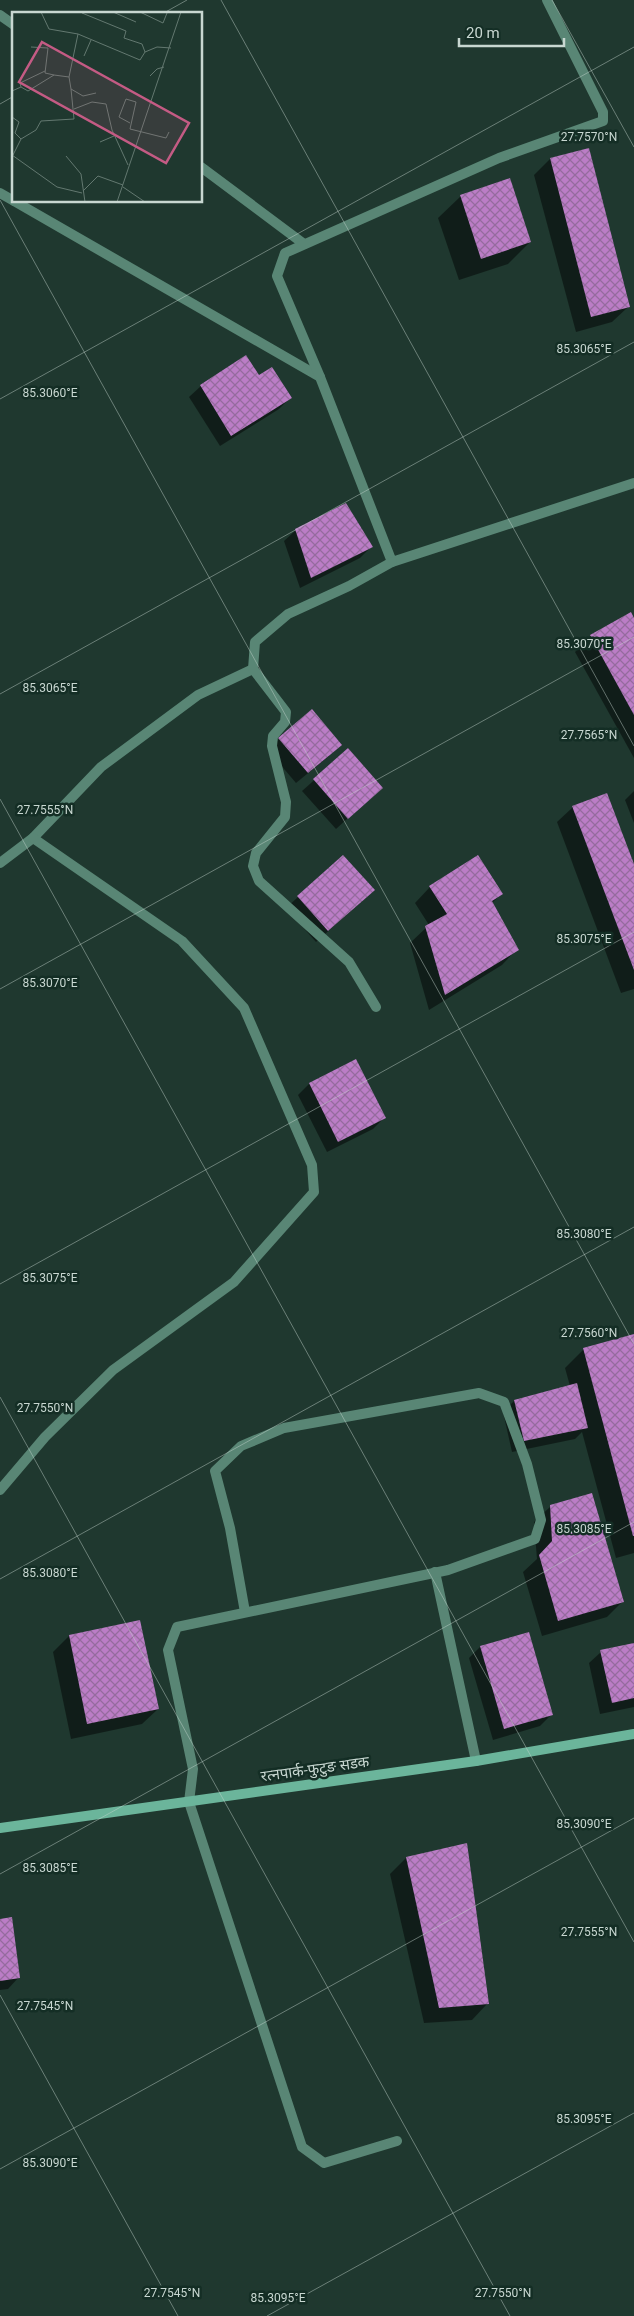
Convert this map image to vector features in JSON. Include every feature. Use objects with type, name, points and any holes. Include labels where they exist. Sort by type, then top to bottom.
[{"type":"street","points":[[392,562],[320,377],[276,276],[285,253],[499,158],[603,121],[603,112],[548,0]]},
{"type":"street","points":[[0,15],[12,24]]},
{"type":"street","points":[[202,167],[304,244]]},
{"type":"street","points":[[0,193],[12,200]]},
{"type":"street","points":[[16,202],[320,377]]},
{"type":"street","points":[[376,1007],[349,962],[259,881],[253,866],[256,853],[285,817],[286,802],[272,746],[273,736],[285,722],[286,712],[253,669],[255,642],[288,614],[349,586],[392,562],[634,483]]},
{"type":"street","points":[[0,863],[33,838],[108,761],[198,695],[253,669]]},
{"type":"street","points":[[0,1490],[45,1437],[112,1370],[234,1282],[314,1192],[312,1165],[244,1008],[182,941],[33,838]]},
{"type":"street","points":[[245,1612],[230,1528],[215,1470],[241,1446],[284,1428],[479,1393],[504,1402],[527,1464],[541,1520],[535,1539],[435,1572],[176,1627],[168,1650],[193,1769],[189,1802],[302,2147],[324,2163],[397,2141]]},
{"type":"street","points":[[435,1572],[476,1761]]},
{"type":"street","name":"रत्नपार्क-फुटुङ सडक","points":[[0,1828],[476,1761],[634,1734]]},
{"type":"building","points":[[589,148],[630,307],[591,317],[550,158]]},
{"type":"building","points":[[510,178],[531,242],[481,259],[460,195]]},
{"type":"building","points":[[246,355],[259,375],[272,367],[292,398],[231,436],[200,385]]},
{"type":"building","points":[[346,503],[373,547],[311,578],[295,529]]},
{"type":"building","points":[[631,612],[634,618],[634,715],[590,635]]},
{"type":"building","points":[[312,709],[342,745],[308,773],[278,738]]},
{"type":"building","points":[[348,748],[383,788],[348,819],[313,779]]},
{"type":"building","points":[[607,793],[634,864],[634,970],[572,806]]},
{"type":"building","points":[[343,855],[375,890],[328,931],[297,896]]},
{"type":"building","points":[[478,855],[503,894],[492,901],[519,950],[445,995],[425,926],[447,914],[429,886]]},
{"type":"building","points":[[356,1059],[386,1118],[338,1142],[309,1083]]},
{"type":"building","points":[[634,1334],[634,1536],[633,1536],[583,1348]]},
{"type":"building","points":[[577,1383],[588,1428],[524,1441],[514,1400]]},
{"type":"building","points":[[592,1493],[624,1602],[558,1621],[539,1555],[552,1541],[550,1505]]},
{"type":"building","points":[[140,1620],[159,1709],[87,1724],[69,1635]]},
{"type":"building","points":[[529,1632],[553,1715],[504,1729],[480,1646]]},
{"type":"building","points":[[634,1643],[634,1698],[612,1703],[600,1650]]},
{"type":"building","points":[[467,1843],[489,2004],[439,2008],[406,1857]]},
{"type":"building","points":[[12,1917],[20,1978],[0,1981],[0,1919]]}]
